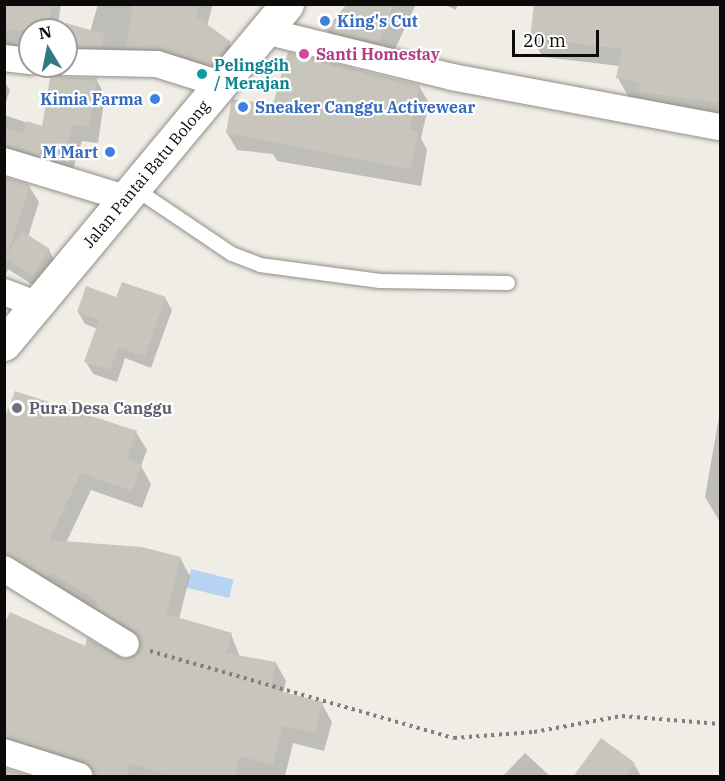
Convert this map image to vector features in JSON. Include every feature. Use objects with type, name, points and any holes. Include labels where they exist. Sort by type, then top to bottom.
[{"type":"street","name":"Jalan Pantai Batu Bolong","points":[[4,344],[287,4]]},
{"type":"street","points":[[265,31],[452,77],[720,127]]},
{"type":"street","points":[[78,62],[157,64],[220,84]]},
{"type":"street","points":[[4,162],[130,193]]},
{"type":"street","points":[[4,292],[38,305]]},
{"type":"street","points":[[4,569],[126,644]]},
{"type":"street","points":[[4,752],[79,777]]},
{"type":"lane","points":[[130,193],[232,254],[260,265],[380,281],[508,283]]},
{"type":"path","points":[[126,644],[454,738],[534,732],[622,716],[720,724]]},
{"type":"water","points":[[191,569],[234,580],[229,598],[186,587]]},
{"type":"building","points":[[4,4],[50,4],[50,18],[18,18],[18,30],[4,30]]},
{"type":"building","points":[[133,4],[199,4],[196,16],[231,42],[211,66],[161,50],[126,48]]},
{"type":"building","points":[[347,4],[394,4],[378,43],[325,30]]},
{"type":"building","points":[[534,4],[720,6],[720,103],[638,92],[640,83],[616,78],[622,49],[530,38]]},
{"type":"building","points":[[78,26],[104,34],[102,48],[78,47]]},
{"type":"building","points":[[288,52],[420,85],[410,130],[418,131],[411,170],[226,133],[232,99],[273,104]]},
{"type":"building","points":[[50,78],[97,78],[89,127],[73,125],[61,163],[4,146],[4,127],[23,133],[27,121],[42,126]]},
{"type":"building","points":[[4,177],[30,185],[9,249],[4,248]]},
{"type":"building","points":[[22,231],[50,249],[32,276],[5,258]]},
{"type":"building","points":[[122,282],[166,297],[145,356],[119,347],[110,370],[84,362],[99,320],[77,312],[86,286],[116,297]]},
{"type":"building","points":[[15,391],[137,431],[127,459],[142,465],[132,491],[81,473],[49,540],[142,547],[181,557],[166,614],[232,633],[226,653],[276,662],[271,689],[323,702],[315,733],[283,726],[273,765],[240,756],[235,777],[174,777],[129,763],[128,777],[94,777],[84,762],[4,737],[4,624],[10,612],[85,646],[87,638],[125,659],[134,657],[141,644],[134,631],[95,608],[97,601],[50,572],[48,577],[4,554],[4,419]]},
{"type":"building","points":[[601,738],[635,763],[625,777],[573,777]]},
{"type":"building","points":[[4,768],[31,777],[4,777]]},
{"type":"place","name":"King's Cut","points":[[325,21]]},
{"type":"place","name":"Santi Homestay","points":[[304,54]]},
{"type":"place","name":"Pelinggih / Merajan","points":[[202,74]]},
{"type":"place","name":"Kimia Farma","points":[[155,99]]},
{"type":"place","name":"Sneaker Canggu Activewear","points":[[243,107]]},
{"type":"place","name":"M Mart","points":[[110,152]]},
{"type":"place","name":"Pura Desa Canggu","points":[[17,408]]}]
